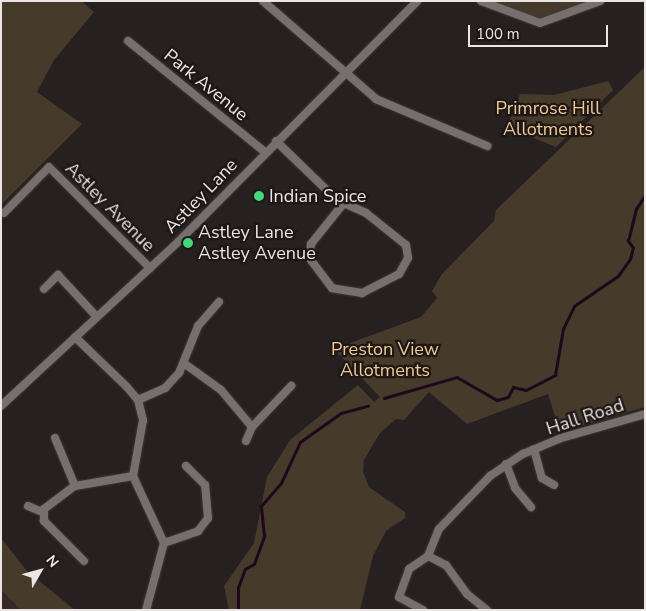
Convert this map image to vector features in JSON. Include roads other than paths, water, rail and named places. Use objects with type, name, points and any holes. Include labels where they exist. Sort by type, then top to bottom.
[{"type":"street","points":[[263,1],[376,99],[487,146]]},
{"type":"street","name":"Astley Lane","points":[[1,406],[150,268],[417,1]]},
{"type":"street","points":[[481,1],[540,23],[600,1]]},
{"type":"street","name":"Park Avenue","points":[[128,41],[265,152]]},
{"type":"street","points":[[276,141],[343,204],[398,235],[408,252],[399,274],[375,288],[354,294],[332,288],[309,257],[312,244],[343,204]]},
{"type":"street","name":"Astley Avenue","points":[[4,213],[49,167],[150,268]]},
{"type":"street","points":[[44,289],[58,275],[97,317]]},
{"type":"street","points":[[138,400],[166,388],[185,364],[198,326],[219,302]]},
{"type":"street","points":[[75,337],[138,400],[142,436],[133,476],[164,543],[146,610]]},
{"type":"street","points":[[185,364],[221,390],[252,427]]},
{"type":"street","points":[[246,442],[252,427],[290,386]]},
{"type":"street","name":"Hall Road","points":[[428,556],[439,529],[506,464],[534,449],[645,414]]},
{"type":"street","points":[[55,438],[75,486]]},
{"type":"street","name":"Hall Road","points":[[534,449],[542,478],[554,485]]},
{"type":"street","points":[[506,464],[515,488],[531,507]]},
{"type":"street","points":[[164,543],[198,531],[208,518],[205,485],[186,466]]},
{"type":"street","points":[[42,512],[75,486],[133,476]]},
{"type":"street","points":[[28,506],[42,512],[46,524],[84,561]]},
{"type":"street","points":[[423,610],[399,595],[409,569],[428,556],[446,565],[467,594],[487,610]]},
{"type":"waterway","points":[[384,398],[457,377],[497,400],[508,397],[513,387],[526,390],[555,375],[563,329],[574,306],[618,276],[630,259],[633,248],[628,241],[636,209],[645,195]]},
{"type":"waterway","points":[[238,610],[238,588],[245,569],[254,564],[264,536],[261,506],[281,483],[300,442],[341,413],[368,406]]},
{"type":"place","name":"Indian Spice","points":[[259,196]]},
{"type":"place","name":"Astley Lane Astley Avenue","points":[[188,243]]},
{"type":"park label","name":"Primrose Hill Allotments","points":[[548,119]]},
{"type":"park label","name":"Preston View Allotments","points":[[385,360]]}]
